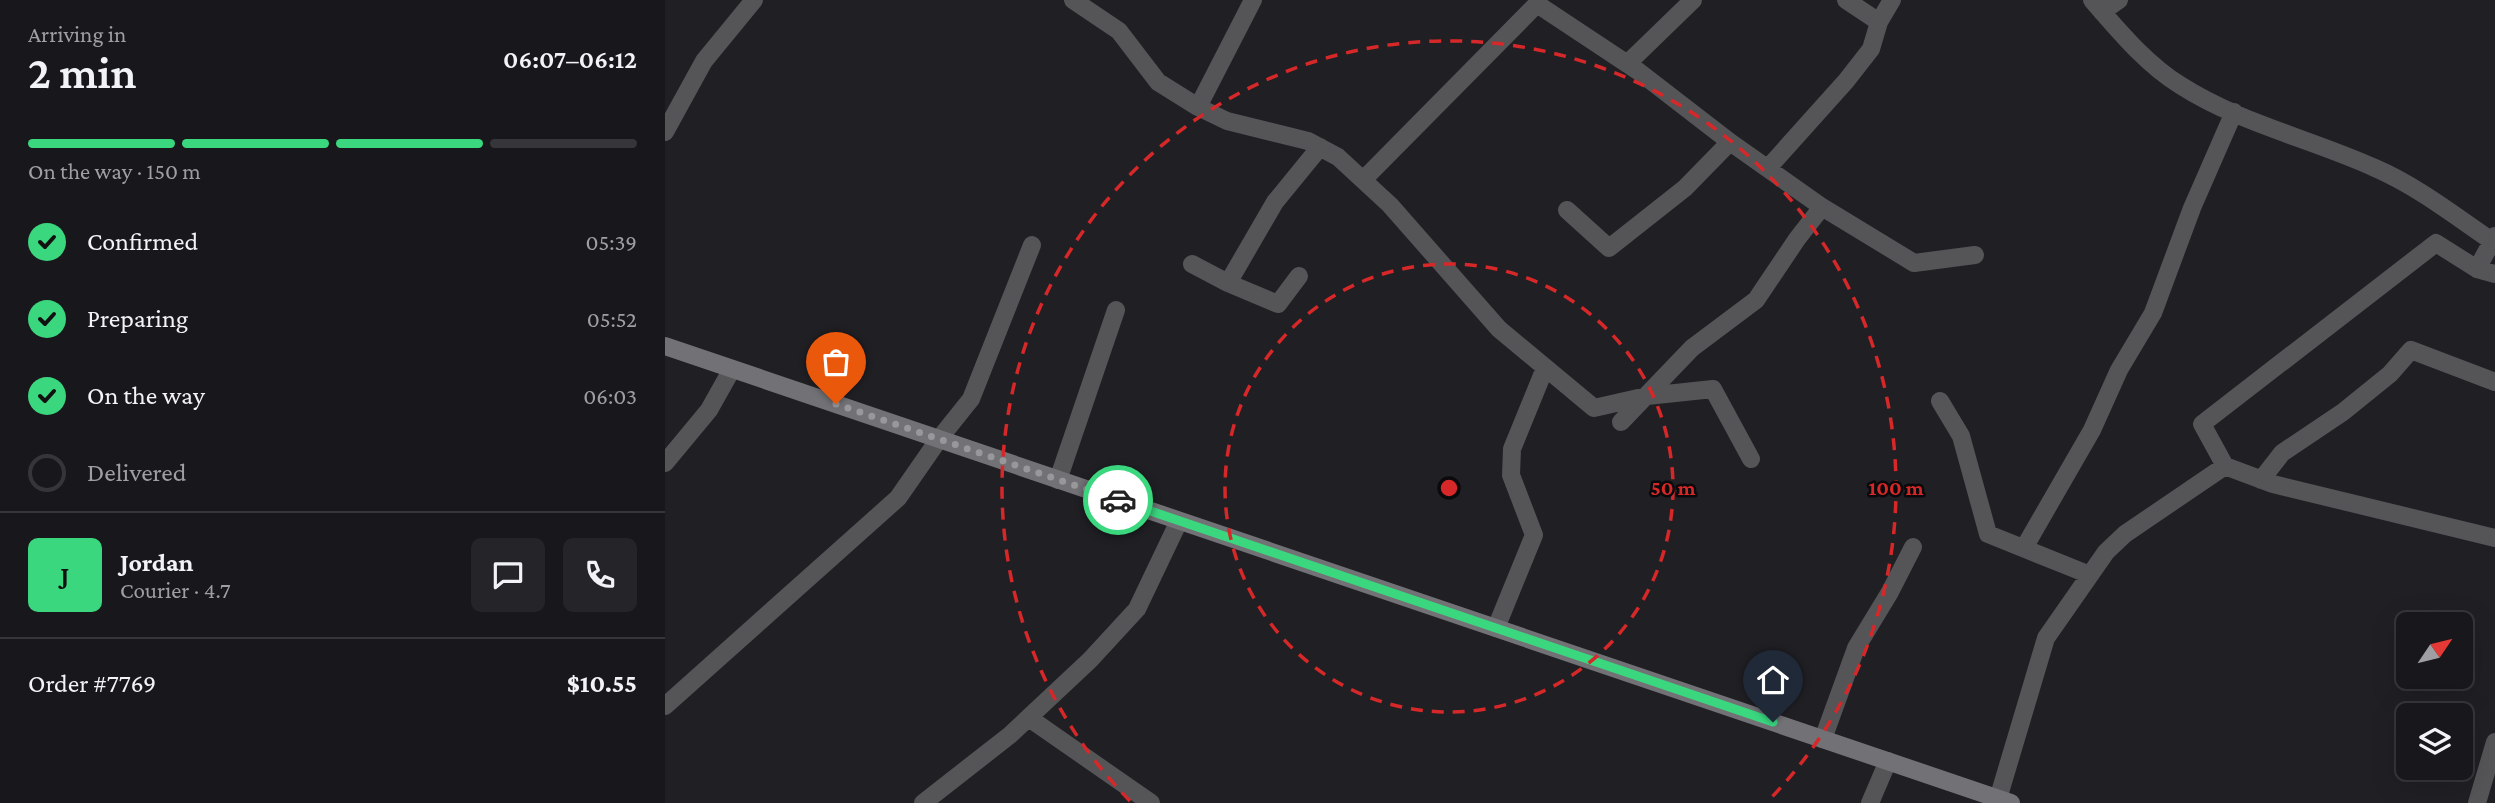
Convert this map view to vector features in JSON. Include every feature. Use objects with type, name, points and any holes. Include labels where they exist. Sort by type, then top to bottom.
[{"type":"street","points":[[665,132],[704,61],[754,0]]},
{"type":"street","points":[[1073,0],[1119,31],[1158,82],[1198,107],[1227,121],[1308,141],[1338,157],[1415,232],[1499,329],[1594,408],[1647,396],[1713,388],[1751,459]]},
{"type":"street","points":[[1198,107],[1253,0]]},
{"type":"street","points":[[1627,64],[1693,0]]},
{"type":"street","points":[[1846,0],[1879,22]]},
{"type":"street","points":[[1768,168],[1871,49],[1879,22],[1892,0]]},
{"type":"street","points":[[2119,0],[2097,6],[2153,64],[2179,85],[2234,113],[2377,169],[2494,239],[2486,272],[2436,243],[2202,424],[2225,466],[2261,480],[2368,509],[2495,538]]},
{"type":"street","points":[[1363,180],[1537,4],[1627,64],[1822,207],[1914,262],[1975,255]]},
{"type":"street","points":[[2024,548],[2092,430],[2119,370],[2153,313],[2192,208],[2234,113]]},
{"type":"street","points":[[1567,209],[1609,248],[1685,188],[1730,142]]},
{"type":"street","points":[[1228,283],[1275,202],[1319,147]]},
{"type":"street","points":[[1622,422],[1692,348],[1756,300],[1822,207]]},
{"type":"street","points":[[665,706],[898,498],[971,399],[1032,245]]},
{"type":"street","points":[[1192,264],[1278,304],[1299,276]]},
{"type":"street","points":[[1058,480],[1116,310]]},
{"type":"street","points":[[665,346],[2005,801],[2046,638],[2106,552],[2125,534],[2225,466]]},
{"type":"street","points":[[2261,480],[2282,453],[2343,412],[2391,374],[2411,349],[2495,382]]},
{"type":"street","points":[[1496,628],[1534,535],[1511,475],[1512,449],[1545,368]]},
{"type":"street","points":[[665,463],[709,410],[732,369]]},
{"type":"street","points":[[1940,401],[1961,436],[1988,534],[2090,575]]},
{"type":"street","points":[[926,802],[1029,718],[1090,660],[1137,609],[1179,521]]},
{"type":"street","points":[[1823,739],[1856,648],[1913,547]]},
{"type":"street","points":[[1029,718],[1150,803]]},
{"type":"street","points":[[2477,803],[2495,742]]},
{"type":"street","points":[[1870,803],[1888,761]]},
{"type":"way so far","points":[[836,404],[1118,500]]},
{"type":"route","points":[[1118,500],[1773,722]]}]
